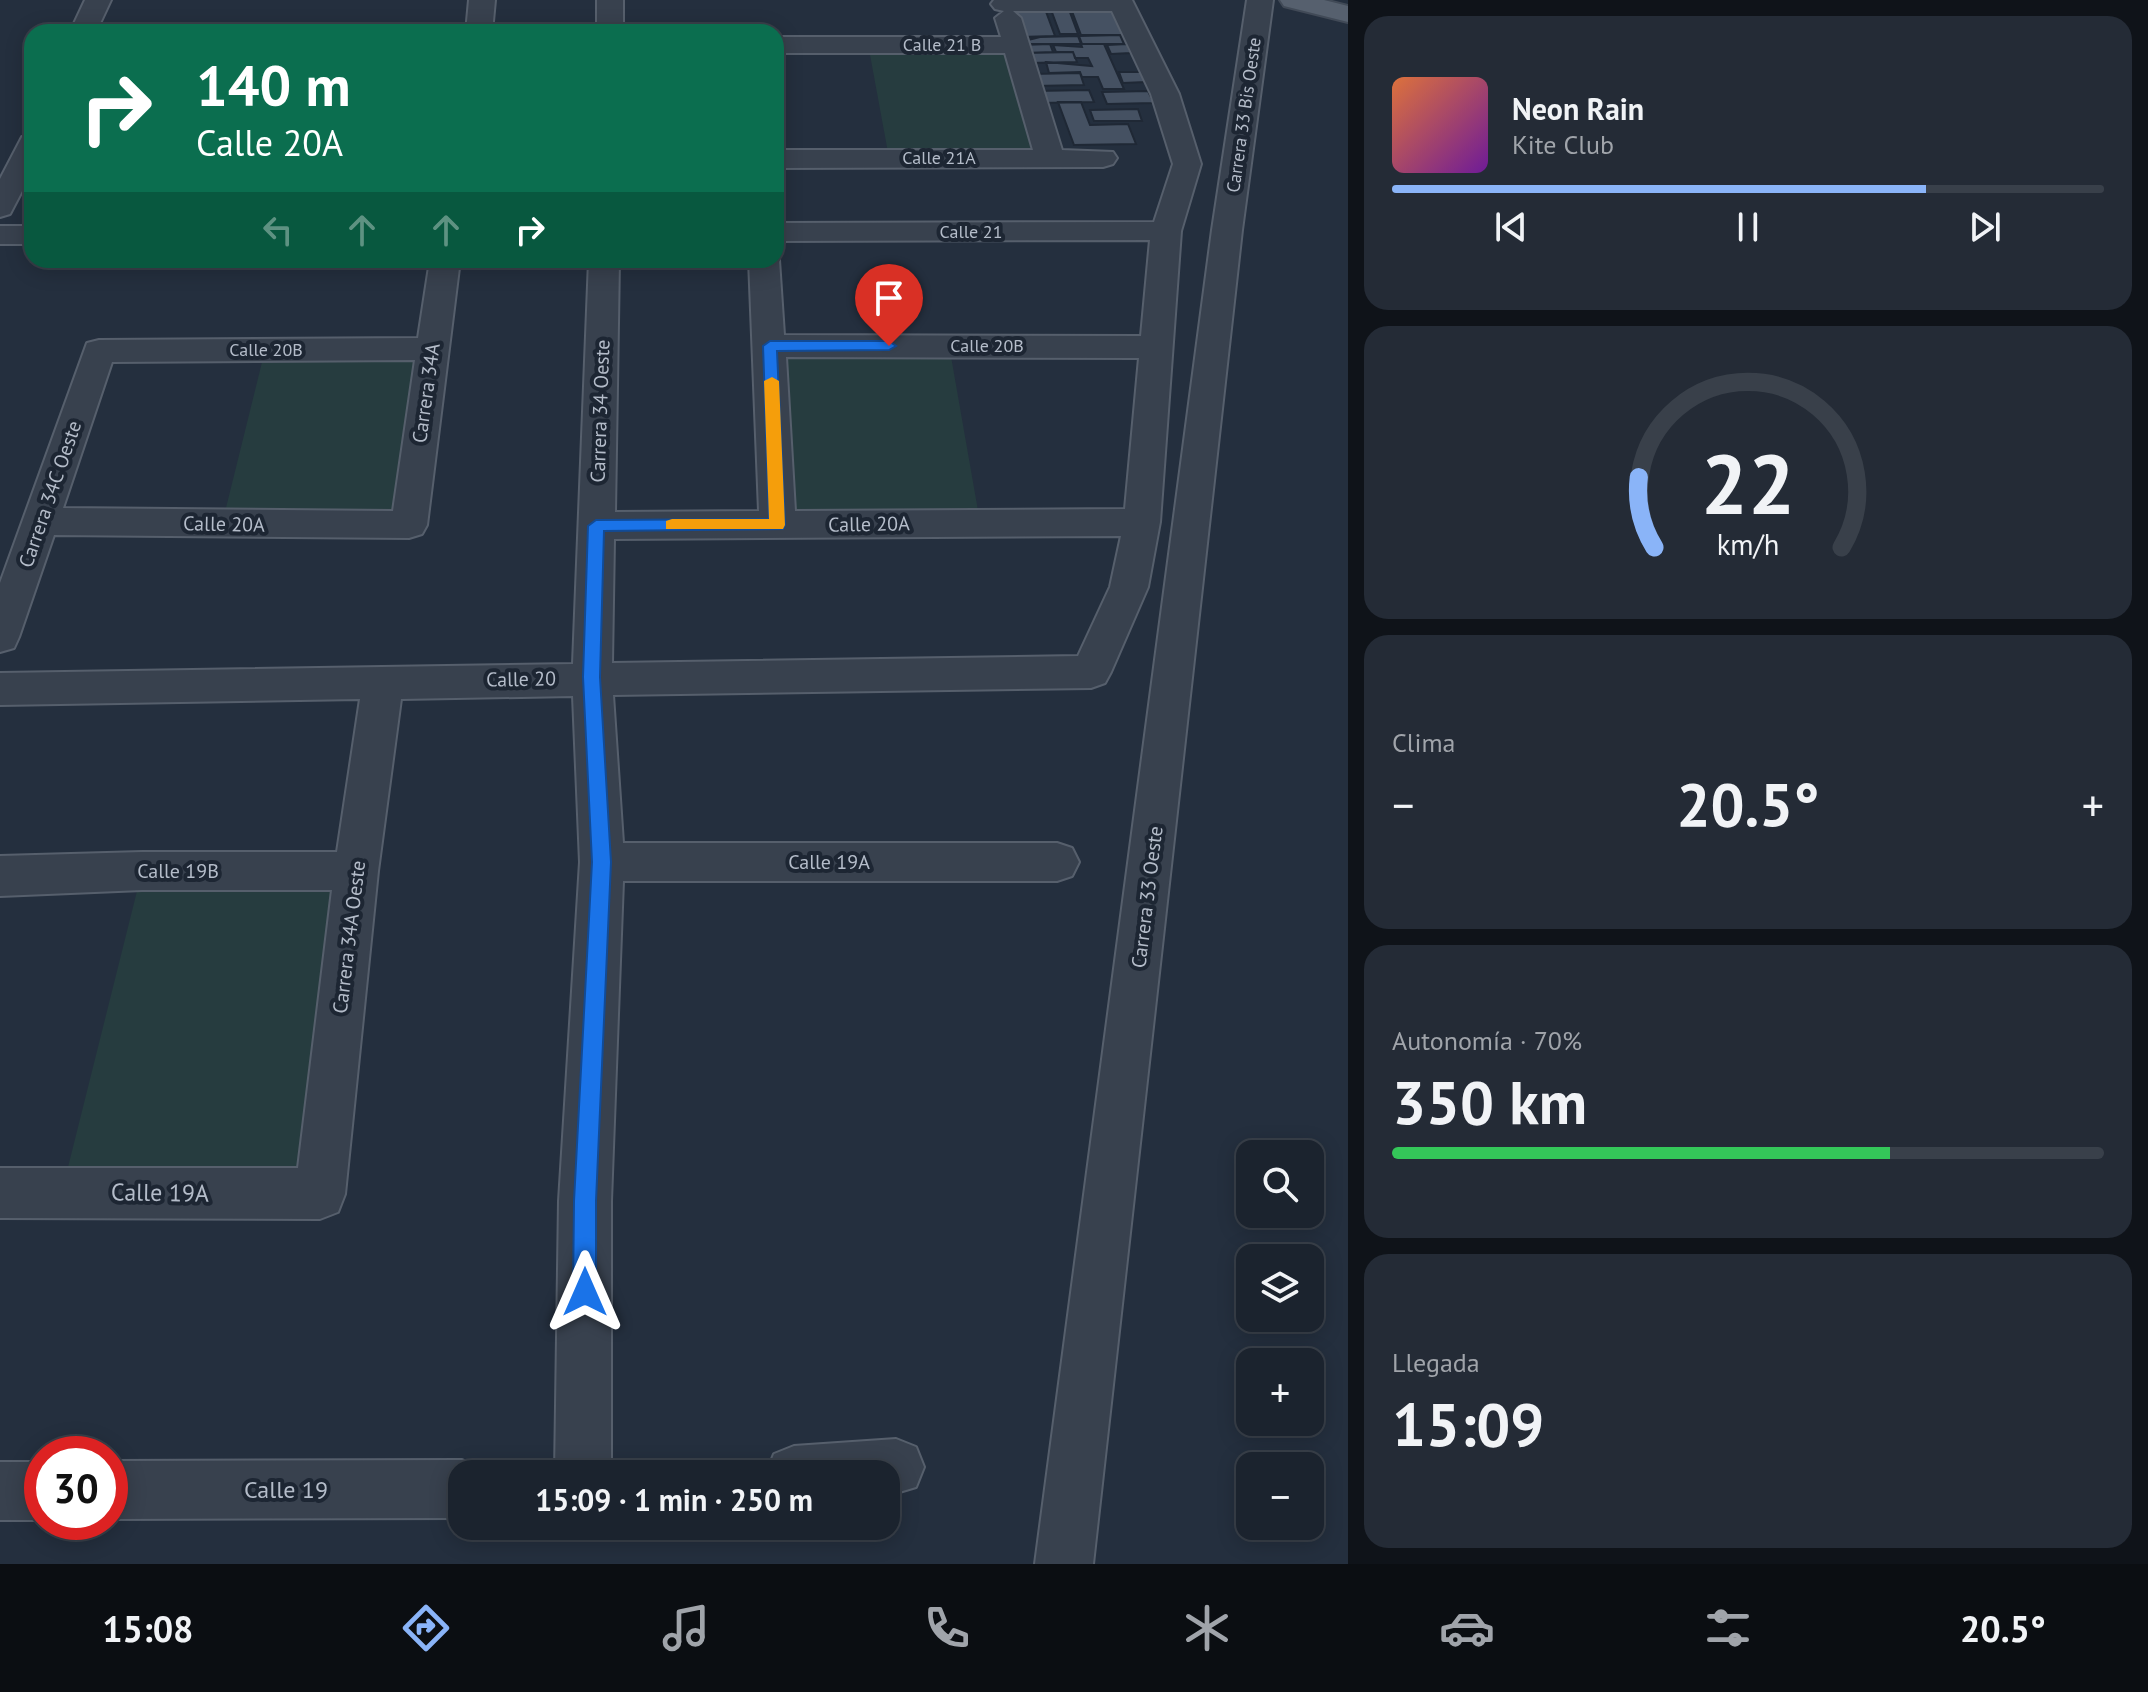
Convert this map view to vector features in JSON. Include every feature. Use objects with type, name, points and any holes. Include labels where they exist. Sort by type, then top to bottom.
[{"type":"main road","points":[[1293,0],[1348,14]]},
{"type":"street","points":[[87,24],[98,0]]},
{"type":"street","points":[[480,24],[482,0]]},
{"type":"street","points":[[610,0],[610,24]]},
{"type":"street","name":"Carrera 33 Bis Oeste","points":[[1227,230],[1260,0]]},
{"type":"street","points":[[1050,158],[1004,2],[1121,3],[1165,94],[1187,164],[1166,231],[1142,522]]},
{"type":"street","name":"Calle 21 B","points":[[784,45],[1015,45]]},
{"type":"street","name":"Calle 21A","points":[[784,159],[1103,158]]},
{"type":"street","points":[[0,208],[24,159]]},
{"type":"street","name":"Carrera 33 Oeste","points":[[1064,1564],[1227,230]]},
{"type":"street","name":"Calle 21","points":[[784,232],[1166,231]]},
{"type":"street","points":[[0,235],[24,235]]},
{"type":"street","name":"Carrera 34A","points":[[409,525],[444,268]]},
{"type":"street","name":"Carrera 34 Oeste","points":[[583,1460],[585,1201],[602,862],[592,677],[604,268]]},
{"type":"street","points":[[765,268],[778,525]]},
{"type":"street","name":"Calle 20B","points":[[770,346],[1155,347]]},
{"type":"street","name":"Calle 20B","points":[[99,351],[432,349]]},
{"type":"street","name":"Carrera 34C Oeste","points":[[0,637],[99,351]]},
{"type":"street","name":"Calle 20A","points":[[40,521],[409,525]]},
{"type":"street","name":"Calle 20A","points":[[596,526],[1142,522]]},
{"type":"street","name":"Calle 20","points":[[0,689],[592,677],[1091,672],[1129,587],[1142,522]]},
{"type":"street","name":"Carrera 34A Oeste","points":[[320,1194],[356,871],[383,681]]},
{"type":"street","name":"Calle 19A","points":[[602,862],[1057,862]]},
{"type":"street","name":"Calle 19B","points":[[0,876],[142,871],[356,871]]},
{"type":"street","name":"Calle 19A","points":[[0,1193],[320,1194]]},
{"type":"street","name":"Calle 19","points":[[128,1490],[448,1489]]},
{"type":"street","points":[[0,1491],[24,1491]]},
{"type":"green space","points":[[868,44],[1015,45],[1050,158],[889,158]]},
{"type":"green space","points":[[949,345],[980,522],[778,525],[770,346]]},
{"type":"green space","points":[[432,349],[409,525],[222,524],[265,350]]},
{"type":"green space","points":[[142,871],[356,871],[320,1194],[62,1191]]},
{"type":"building","points":[[1070,6],[1111,6],[1123,35],[1081,35]]},
{"type":"building","points":[[1050,7],[1068,7],[1078,34],[1060,34]]},
{"type":"building","points":[[1011,9],[1045,9],[1055,36],[1020,37]]},
{"type":"building","points":[[1120,35],[1124,44],[1082,44],[1079,36]]},
{"type":"building","points":[[1078,36],[1081,44],[1030,44],[1028,40],[1040,37]]},
{"type":"building","points":[[1050,44],[1053,52],[1024,53],[1021,45]]},
{"type":"building","points":[[1081,44],[1104,44],[1124,89],[1103,89],[1098,77],[1082,77],[1080,72],[1049,73],[1046,62],[1092,66],[1088,58],[1075,58],[1073,52],[1056,52],[1053,45],[1082,47]]},
{"type":"building","points":[[1127,44],[1131,53],[1111,54],[1107,45]]},
{"type":"building","points":[[1073,52],[1077,62],[1028,63],[1025,53]]},
{"type":"building","points":[[1119,72],[1142,72],[1146,82],[1123,83]]},
{"type":"building","points":[[1080,73],[1084,85],[1035,86],[1030,74]]},
{"type":"building","points":[[1089,90],[1094,102],[1039,103],[1034,91]]},
{"type":"building","points":[[1148,91],[1154,103],[1107,104],[1102,92]]},
{"type":"building","points":[[1058,102],[1081,102],[1090,125],[1128,124],[1136,144],[1074,145]]},
{"type":"building","points":[[1138,109],[1142,121],[1094,121],[1090,110]]},
{"type":"slow traffic","points":[[672,525],[778,525],[772,381]]},
{"type":"route","points":[[585,1292],[585,1201],[602,862],[592,677],[596,526],[778,525],[770,346],[889,346]]}]
